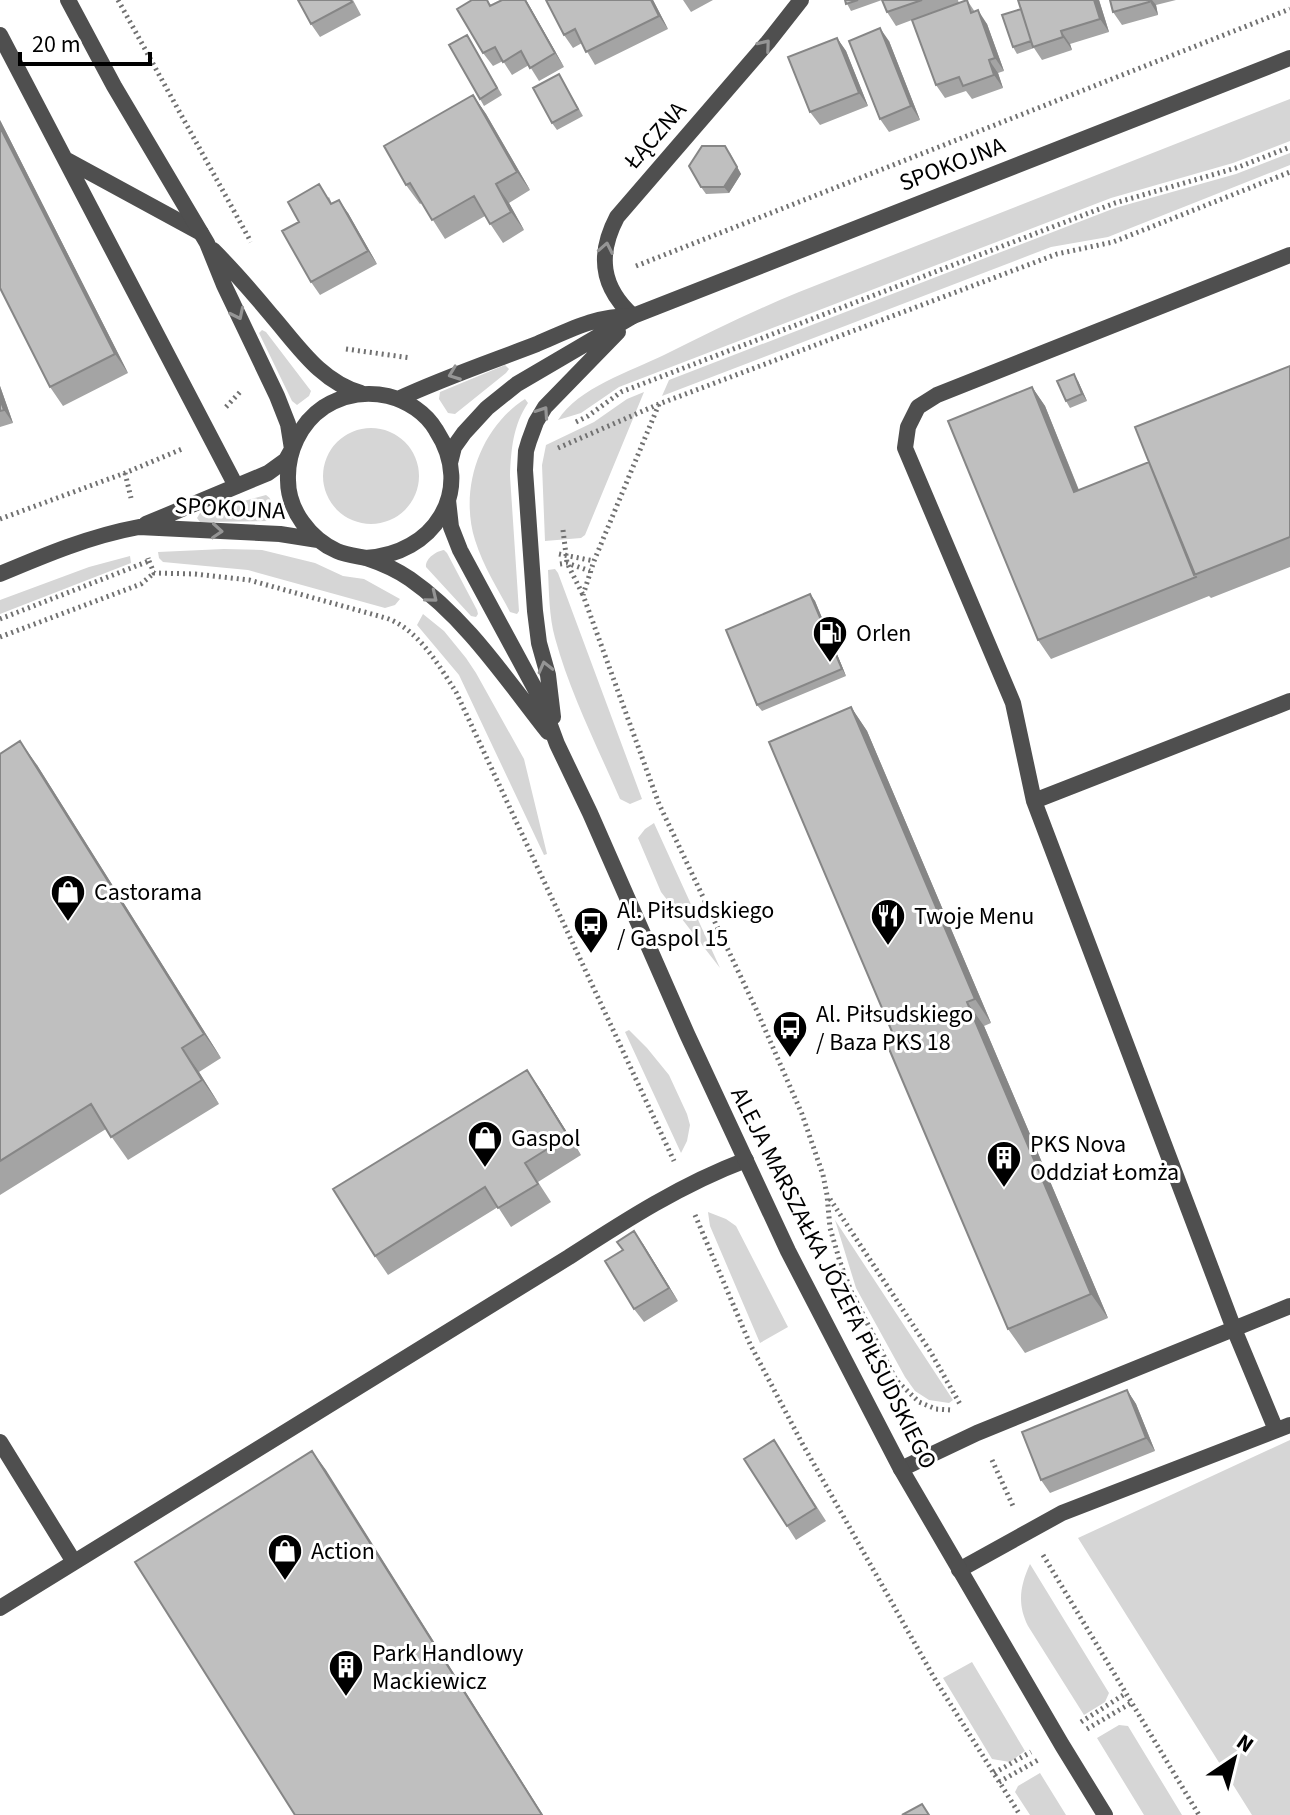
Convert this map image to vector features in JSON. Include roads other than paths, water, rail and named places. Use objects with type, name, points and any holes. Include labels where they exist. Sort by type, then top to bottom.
[{"type":"street","name":"ALEJA MARSZAŁKA JÓZEFA PIŁSUDSKIEGO","points":[[68,0],[114,86],[204,238],[277,396],[288,424],[292,449]]},
{"type":"street","name":"ŁĄCZNA","points":[[633,316],[620,304],[603,262],[610,231],[617,217],[801,0]]},
{"type":"street","points":[[0,35],[236,486]]},
{"type":"street","name":"SPOKOJNA","points":[[450,463],[454,447],[487,408],[517,384],[633,316],[1290,58]]},
{"type":"street","points":[[64,158],[204,238]]},
{"type":"street","name":"ALEJA MARSZAŁKA JÓZEFA PIŁSUDSKIEGO","points":[[204,238],[312,364],[347,389],[398,399],[415,408],[430,421],[443,440],[450,463],[448,500],[451,527],[460,550],[540,698],[557,744],[687,1034],[788,1251],[901,1469],[1105,1815]]},
{"type":"street","points":[[959,1570],[1062,1513],[1283,1428],[1234,1329],[1034,801],[1013,703],[905,448],[908,427],[918,407],[937,395],[1290,255]]},
{"type":"street","name":"SPOKOJNA","points":[[398,399],[580,325],[610,316],[633,316]]},
{"type":"street","points":[[557,744],[548,675],[536,622],[528,531],[526,451],[534,427],[552,400],[633,316]]},
{"type":"street","name":"ALEJA MARSZAŁKA JÓZEFA PIŁSUDSKIEGO","points":[[365,394],[345,397],[326,406],[314,414],[300,432],[288,462],[287,483],[303,525],[318,540],[335,550],[393,569],[443,606],[481,647],[557,744]]},
{"type":"street","name":"SPOKOJNA","points":[[0,574],[59,549],[139,527],[236,486],[277,467],[286,460],[292,449]]},
{"type":"street","name":"ALEJA MARSZAŁKA JÓZEFA PIŁSUDSKIEGO","points":[[365,558],[391,555],[422,539],[433,528],[448,500]]},
{"type":"street","name":"SPOKOJNA","points":[[139,527],[280,534],[318,540]]},
{"type":"street","points":[[1034,801],[1290,701]]},
{"type":"street","points":[[0,1608],[635,1214],[714,1172],[746,1160]]},
{"type":"street","points":[[901,1469],[977,1433],[1290,1306]]},
{"type":"street","points":[[0,1442],[74,1562]]},
{"type":"place","name":"Orlen","points":[[830,664]]},
{"type":"place","name":"Castorama","points":[[68,923]]},
{"type":"place","name":"Twoje Menu","points":[[888,947]]},
{"type":"place","name":"Al. Piłsudskiego / Gaspol 15","points":[[591,955]]},
{"type":"place","name":"Al. Piłsudskiego / Baza PKS 18","points":[[790,1059]]},
{"type":"place","name":"Gaspol","points":[[485,1169]]},
{"type":"place","name":"PKS Nova Oddział Łomża","points":[[1004,1189]]},
{"type":"place","name":"Action","points":[[285,1582]]},
{"type":"place","name":"Park Handlowy Mackiewicz","points":[[346,1698]]}]
